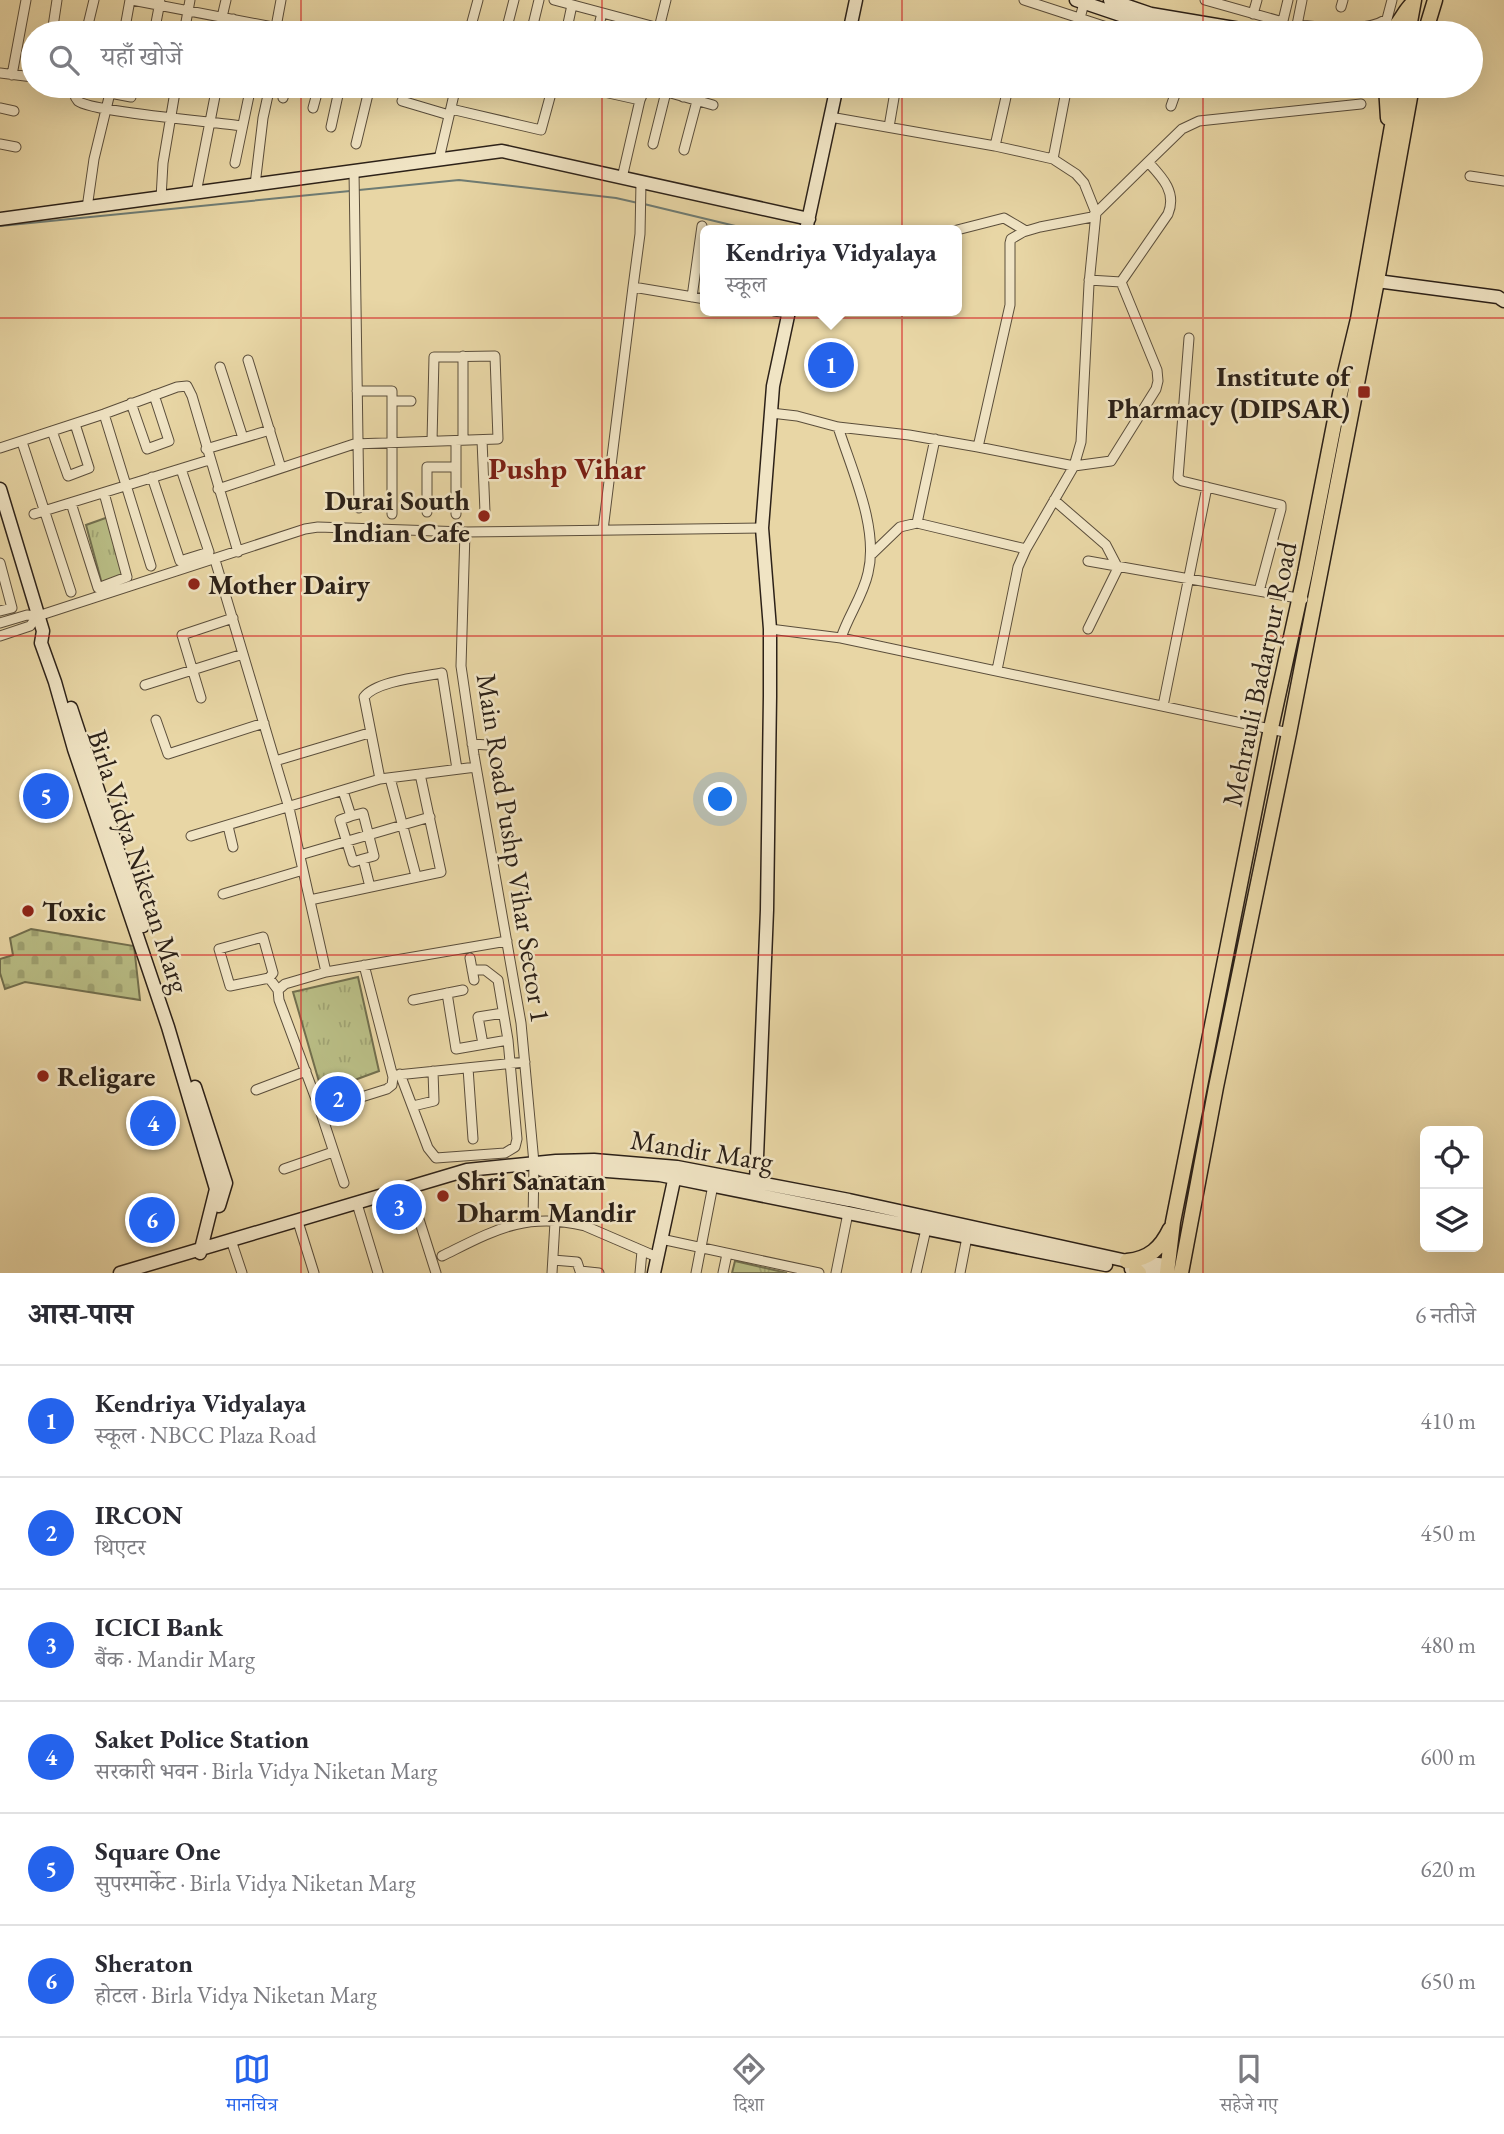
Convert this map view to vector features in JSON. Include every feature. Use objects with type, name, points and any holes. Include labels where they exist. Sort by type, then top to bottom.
[{"type":"main road","points":[[1428,21],[1435,0]]},
{"type":"main road","points":[[1399,21],[1413,1]]},
{"type":"main road","points":[[1410,21],[1413,1]]},
{"type":"main road","points":[[1386,98],[1391,126]]},
{"type":"main road","name":"Mehrauli Badarpur Road","points":[[1171,1270],[1216,1087],[1289,733],[1340,394],[1358,319],[1397,98]]},
{"type":"main road","name":"Mehrauli Badarpur Road","points":[[1171,1270],[1173,1222],[1270,728],[1307,601],[1377,281],[1410,98]]},
{"type":"main road","points":[[1201,1084],[1216,1087]]},
{"type":"main road","points":[[1134,1268],[1140,1259],[1156,1250],[1165,1240],[1173,1222]]},
{"type":"street","points":[[22,21],[26,0]]},
{"type":"street","points":[[54,21],[57,0]]},
{"type":"street","points":[[89,21],[94,0]]},
{"type":"street","points":[[127,21],[131,0],[160,3],[239,21]]},
{"type":"street","points":[[186,21],[190,0]]},
{"type":"street","points":[[222,17],[226,0]]},
{"type":"street","points":[[280,21],[281,0]]},
{"type":"street","points":[[472,21],[478,0]]},
{"type":"street","points":[[509,21],[514,0]]},
{"type":"street","points":[[534,21],[539,0]]},
{"type":"street","points":[[554,0],[632,21]]},
{"type":"street","points":[[663,21],[666,0]]},
{"type":"street","points":[[852,21],[856,0]]},
{"type":"street","points":[[1024,0],[1086,21]]},
{"type":"street","points":[[1110,0],[1151,14],[1193,21]]},
{"type":"street","points":[[1253,14],[1257,0]]},
{"type":"street","points":[[1283,21],[1288,0]]},
{"type":"street","points":[[1298,21],[1302,0]]},
{"type":"street","points":[[1383,21],[1387,19],[1392,0]]},
{"type":"street","points":[[1079,19],[1080,1],[1138,21]]},
{"type":"street","points":[[1211,1],[1235,4],[1253,14],[1279,21]]},
{"type":"street","points":[[156,21],[160,3]]},
{"type":"street","points":[[569,21],[572,5]]},
{"type":"street","points":[[600,21],[602,13]]},
{"type":"street","points":[[12,75],[21,27]]},
{"type":"street","points":[[0,73],[21,76]]},
{"type":"street","points":[[76,98],[106,109],[242,126]]},
{"type":"street","points":[[87,208],[94,159],[109,98]]},
{"type":"street","points":[[161,198],[174,98]]},
{"type":"street","points":[[196,193],[214,98]]},
{"type":"street","points":[[235,163],[248,98]]},
{"type":"street","points":[[256,184],[267,98]]},
{"type":"street","points":[[313,108],[316,98]]},
{"type":"street","points":[[331,127],[337,98]]},
{"type":"street","points":[[356,144],[367,98]]},
{"type":"street","points":[[439,159],[453,98]]},
{"type":"street","points":[[402,101],[541,130],[550,98]]},
{"type":"street","points":[[621,178],[640,100],[631,98]]},
{"type":"street","points":[[653,144],[664,98]]},
{"type":"street","points":[[686,98],[713,105]]},
{"type":"street","points":[[0,219],[256,184],[354,177],[439,159],[502,151],[641,182],[807,225],[834,98]]},
{"type":"street","points":[[889,127],[894,98]]},
{"type":"street","points":[[995,146],[1006,98]]},
{"type":"street","points":[[1053,159],[1065,98]]},
{"type":"street","points":[[1171,106],[1174,98]]},
{"type":"street","points":[[684,150],[696,101]]},
{"type":"street","points":[[978,447],[1010,305],[1010,243],[1015,236],[1026,231],[1092,217],[1182,129],[1199,121],[1361,104]]},
{"type":"street","points":[[0,108],[14,111]]},
{"type":"street","points":[[830,117],[1053,159],[1076,174],[1084,183],[1096,213],[1089,280],[1081,442],[1074,466],[1026,550],[1013,581],[996,670]]},
{"type":"street","points":[[0,144],[16,147]]},
{"type":"street","points":[[1121,282],[1172,206],[1167,182],[1148,162]]},
{"type":"street","points":[[1470,176],[1504,181]]},
{"type":"street","points":[[354,177],[359,508]]},
{"type":"street","points":[[603,530],[640,234],[641,182]]},
{"type":"street","points":[[962,229],[1004,218],[1026,231]]},
{"type":"street","points":[[692,297],[700,240]]},
{"type":"street","points":[[1089,280],[1121,282]]},
{"type":"street","points":[[1377,281],[1502,298]]},
{"type":"street","points":[[771,413],[797,416],[838,428],[935,439],[1074,466],[1111,461],[1156,389],[1157,370],[1121,282]]},
{"type":"street","points":[[633,287],[700,298]]},
{"type":"street","points":[[756,1182],[767,897],[771,629],[762,528],[773,386],[787,316]]},
{"type":"street","points":[[1189,338],[1178,478],[1281,505],[1259,591]]},
{"type":"street","points":[[456,514],[463,356]]},
{"type":"street","points":[[218,489],[358,443],[482,440],[498,439],[495,356],[433,357],[432,441]]},
{"type":"street","points":[[248,360],[281,468]]},
{"type":"street","points":[[220,367],[243,438]]},
{"type":"street","points":[[0,448],[177,387],[187,386],[238,552]]},
{"type":"street","points":[[357,391],[392,391],[392,514]]},
{"type":"street","points":[[131,403],[146,449],[169,441],[154,395]]},
{"type":"street","points":[[392,401],[411,401]]},
{"type":"street","points":[[104,414],[151,566]]},
{"type":"street","points":[[52,431],[68,476],[89,468],[75,424]]},
{"type":"street","points":[[838,428],[867,518],[872,554],[867,577],[847,620],[842,638]]},
{"type":"street","points":[[206,449],[270,430]]},
{"type":"street","points":[[917,523],[935,439]]},
{"type":"street","points":[[482,440],[485,512]]},
{"type":"street","points":[[22,442],[71,592]]},
{"type":"street","points":[[34,514],[209,460]]},
{"type":"street","points":[[427,512],[427,467],[456,467]]},
{"type":"street","points":[[152,477],[180,561],[209,552],[181,469]]},
{"type":"street","points":[[1163,706],[1207,487]]},
{"type":"street","name":"Birla Vidya Niketan Marg","points":[[0,489],[6,529],[43,631],[41,643],[74,749],[126,888],[191,1088],[216,1189],[201,1247]]},
{"type":"street","points":[[71,503],[98,588],[127,577],[104,493]]},
{"type":"street","points":[[1054,500],[1106,545],[1118,568]]},
{"type":"street","points":[[872,554],[900,527],[917,523],[1026,550]]},
{"type":"street","points":[[0,623],[27,615],[38,616],[318,527],[465,533],[762,528]]},
{"type":"street","name":"Main Road Pushp Vihar Sector 1","points":[[465,533],[461,666],[521,1023],[534,1166],[533,1221]]},
{"type":"street","points":[[215,560],[289,808],[326,972]]},
{"type":"street","points":[[1088,561],[1307,601]]},
{"type":"street","points":[[0,563],[3,585],[12,608],[0,611]]},
{"type":"street","points":[[1088,629],[1118,568]]},
{"type":"street","points":[[0,636],[30,626],[38,616]]},
{"type":"street","points":[[201,698],[182,635],[233,618]]},
{"type":"street","points":[[771,629],[842,638],[1289,733]]},
{"type":"street","points":[[145,685],[243,654]]},
{"type":"street","points":[[416,876],[403,825],[369,733],[364,697],[369,691],[382,685],[442,673],[457,769]]},
{"type":"street","points":[[156,720],[168,754],[264,723]]},
{"type":"street","points":[[275,761],[369,733]]},
{"type":"street","points":[[472,744],[488,745]]},
{"type":"street","points":[[191,836],[385,779],[476,767]]},
{"type":"street","points":[[310,900],[441,872],[420,774]]},
{"type":"street","points":[[343,791],[351,817]]},
{"type":"street","points":[[363,813],[369,835],[374,856],[353,862],[340,820],[363,813]]},
{"type":"street","points":[[299,855],[430,817]]},
{"type":"street","points":[[228,826],[233,847]]},
{"type":"street","points":[[363,859],[370,887]]},
{"type":"street","points":[[223,894],[303,870]]},
{"type":"street","points":[[263,937],[274,973],[269,978],[230,986],[219,949],[263,937]]},
{"type":"street","points":[[278,990],[285,984],[326,972],[507,941]]},
{"type":"street","points":[[470,958],[474,980]]},
{"type":"street","points":[[364,965],[396,1075],[412,1106],[428,1148],[436,1158],[510,1151],[517,1142],[511,1063],[498,980],[485,971],[472,970]]},
{"type":"street","points":[[269,978],[278,990],[279,1000],[344,1183]]},
{"type":"street","points":[[412,1000],[463,990]]},
{"type":"street","points":[[447,993],[456,1049],[508,1040]]},
{"type":"street","points":[[483,1044],[478,1017],[503,1013]]},
{"type":"street","points":[[396,1075],[525,1062]]},
{"type":"street","points":[[468,1068],[473,1139]]},
{"type":"street","points":[[256,1090],[306,1071]]},
{"type":"street","points":[[412,1106],[434,1101],[433,1071]]},
{"type":"street","points":[[320,1110],[387,1089],[393,1084],[396,1075]]},
{"type":"street","points":[[284,1169],[333,1152]]},
{"type":"street","name":"Mandir Marg","points":[[232,1242],[467,1170],[534,1166],[676,1172],[756,1182],[1134,1268]]},
{"type":"street","name":"Mandir Marg","points":[[232,1242],[299,1225],[410,1191],[534,1166]]},
{"type":"street","points":[[654,1273],[676,1172]]},
{"type":"street","name":"Mandir Marg","points":[[676,1172],[713,1185],[968,1237],[1108,1269],[1171,1270]]},
{"type":"street","points":[[696,1273],[713,1185]]},
{"type":"street","points":[[410,1191],[436,1273]]},
{"type":"street","points":[[358,1207],[377,1273]]},
{"type":"street","points":[[836,1273],[848,1213]]},
{"type":"street","points":[[442,1256],[515,1223],[533,1221],[585,1226],[657,1257]]},
{"type":"street","points":[[552,1273],[555,1222]]},
{"type":"street","points":[[299,1225],[314,1273]]},
{"type":"street","points":[[916,1273],[926,1229]]},
{"type":"street","points":[[961,1273],[968,1237]]},
{"type":"street","points":[[662,1239],[819,1273]]},
{"type":"street","points":[[120,1273],[201,1247],[217,1247],[232,1242],[242,1273]]},
{"type":"street","points":[[147,1273],[201,1247]]},
{"type":"street","points":[[640,1273],[642,1251]]},
{"type":"street","points":[[723,1273],[727,1254]]},
{"type":"street","points":[[553,1260],[577,1262],[580,1271],[600,1273]]},
{"type":"green space","points":[[111,516],[129,573],[102,584],[86,525]]},
{"type":"green space","points":[[31,929],[134,946],[140,1000],[25,982],[5,989],[0,973],[0,959],[13,955],[10,938]]},
{"type":"green space","points":[[358,977],[379,1071],[322,1092],[293,992]]},
{"type":"green space","points":[[735,1261],[787,1273],[732,1273]]},
{"type":"waterway","points":[[359,190],[459,180],[616,198],[638,203]]},
{"type":"waterway","points":[[0,226],[350,191]]},
{"type":"waterway","points":[[644,204],[731,225]]},
{"type":"place","name":"Kendriya Vidyalaya","points":[[831,365]]},
{"type":"place","name":"Institute of Pharmacy (DIPSAR)","points":[[1364,392]]},
{"type":"place","name":"Durai South Indian Cafe","points":[[484,516]]},
{"type":"place","name":"Mother Dairy","points":[[194,584]]},
{"type":"place","name":"Square One","points":[[46,796]]},
{"type":"place","name":"Toxic","points":[[28,911]]},
{"type":"place","name":"Religare","points":[[43,1076]]},
{"type":"place","name":"IRCON","points":[[338,1099]]},
{"type":"place","name":"Saket Police Station","points":[[153,1123]]},
{"type":"place","name":"Shri Sanatan Dharm Mandir","points":[[443,1196]]},
{"type":"place","name":"ICICI Bank","points":[[399,1207]]},
{"type":"place","name":"Sheraton","points":[[152,1220]]},
{"type":"district","name":"Pushp Vihar","points":[[567,468]]}]
